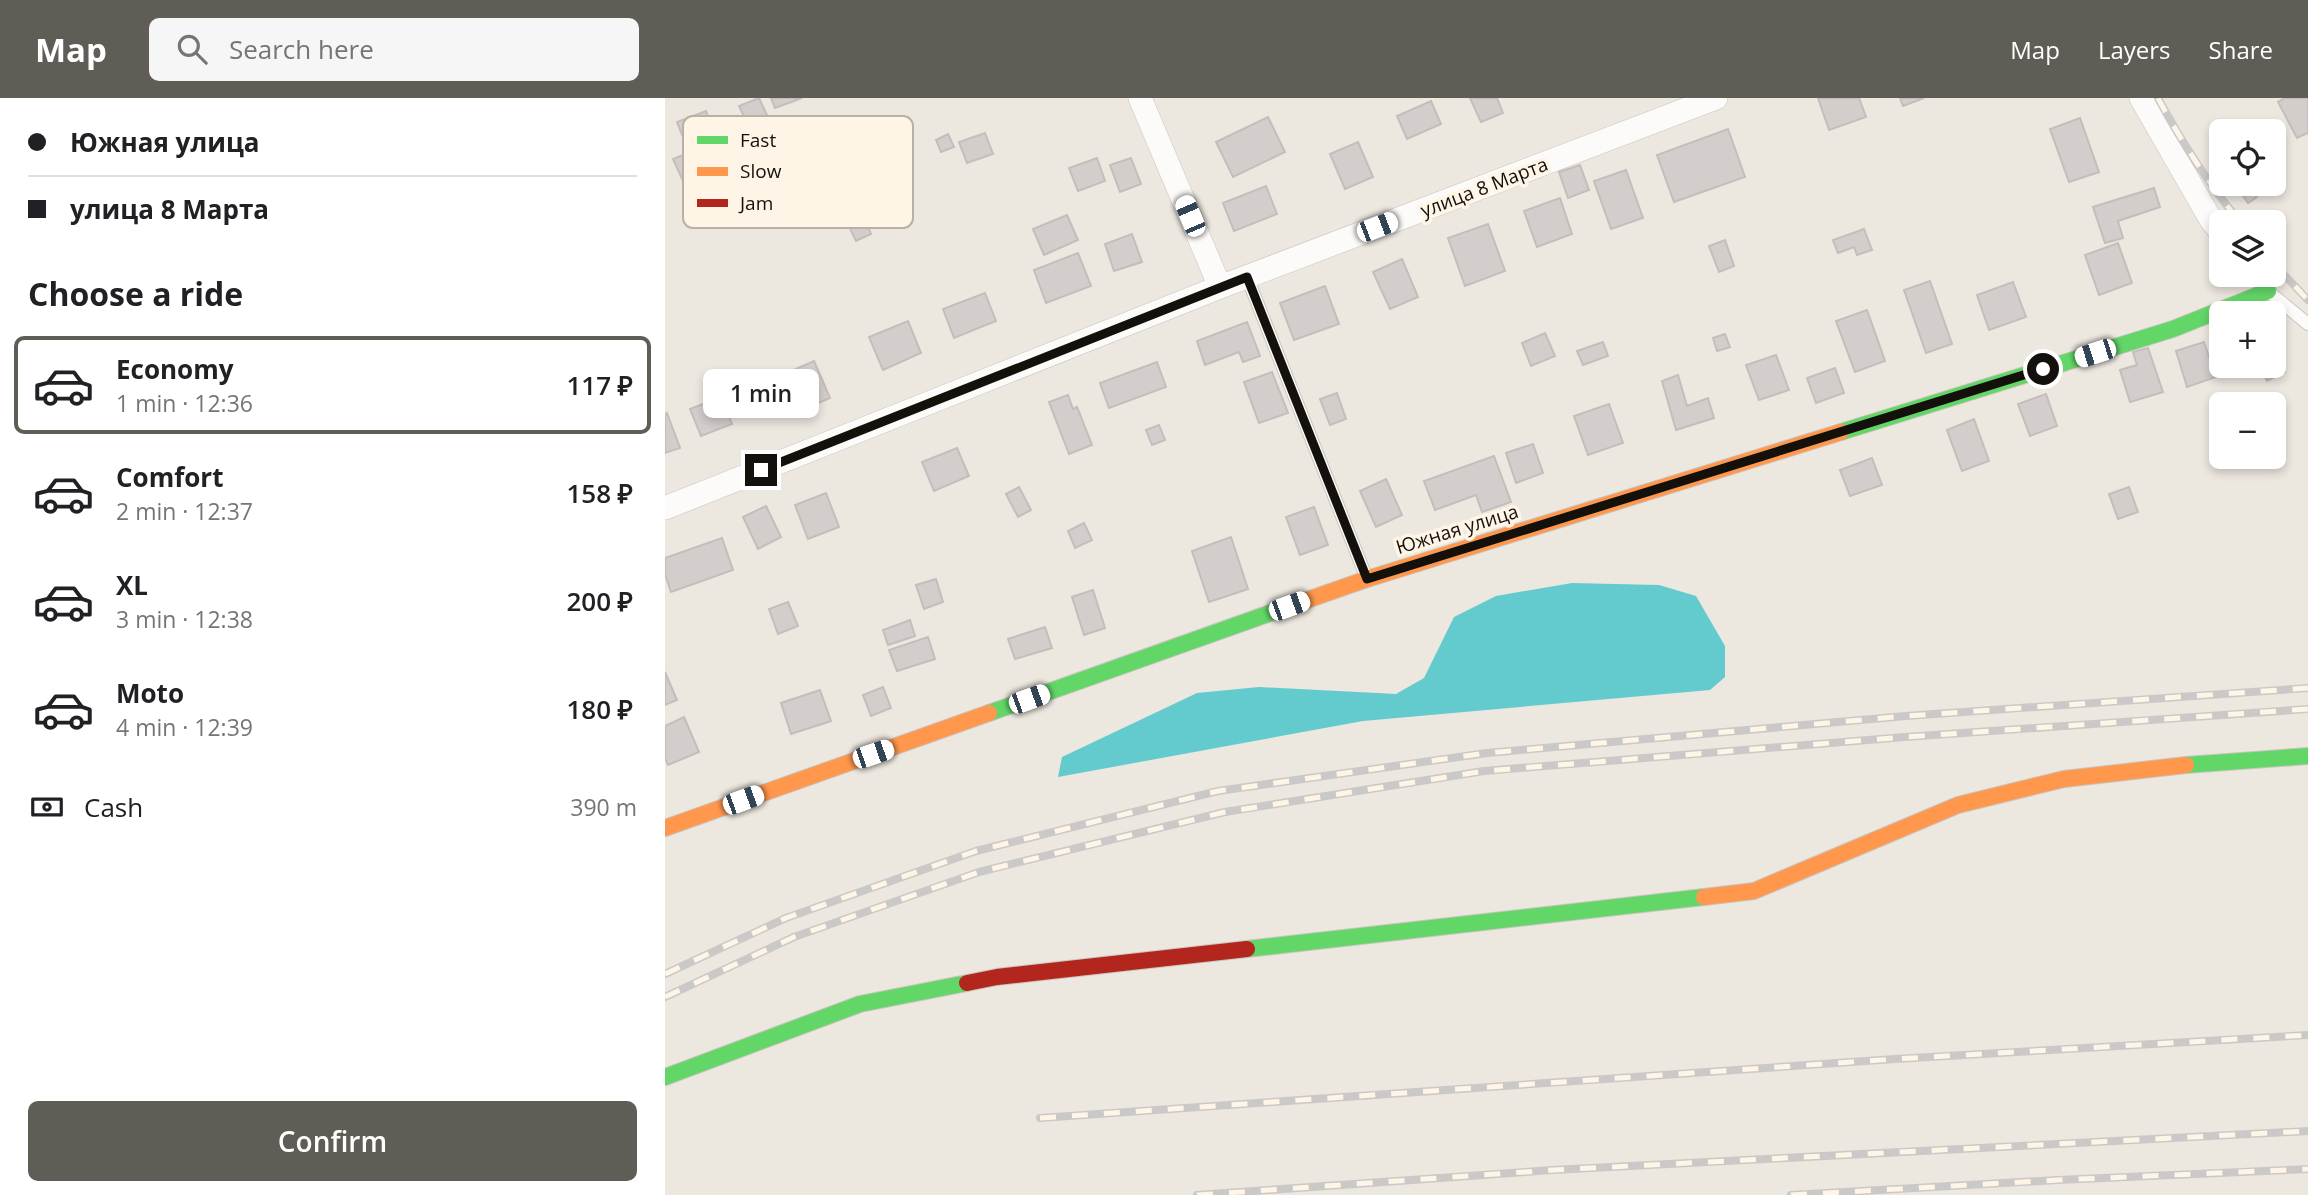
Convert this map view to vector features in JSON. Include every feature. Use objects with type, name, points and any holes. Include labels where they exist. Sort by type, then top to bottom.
[{"type":"street","points":[[1140,98],[1220,287]]},
{"type":"street","name":"улица 8 Марта","points":[[665,508],[1220,287],[1716,98]]},
{"type":"street","points":[[2141,98],[2209,217]]},
{"type":"street","points":[[2265,287],[2268,291]]},
{"type":"street","name":"Южная улица","points":[[665,828],[1367,579],[2173,329],[2268,291]]},
{"type":"street","points":[[665,1077],[860,1004],[997,977],[1754,891],[1958,805],[2064,779],[2308,755]]},
{"type":"lane","points":[[1247,277],[1367,579]]},
{"type":"lane","points":[[2268,291],[2308,324]]},
{"type":"water","points":[[1572,583],[1659,585],[1696,596],[1725,646],[1725,677],[1710,690],[1363,721],[1058,777],[1062,757],[1197,693],[1259,687],[1396,694],[1424,678],[1454,617],[1496,596]]},
{"type":"building","points":[[759,98],[767,116],[744,116],[739,106]]},
{"type":"building","points":[[771,98],[802,98],[775,108]]},
{"type":"building","points":[[1470,98],[1497,98],[1503,113],[1481,122]]},
{"type":"building","points":[[1818,98],[1859,98],[1866,117],[1829,130]]},
{"type":"building","points":[[1900,98],[1924,98],[1903,106]]},
{"type":"building","points":[[2285,98],[2308,98],[2308,133],[2297,138],[2278,102]]},
{"type":"building","points":[[1431,101],[1441,124],[1407,139],[1397,116]]},
{"type":"building","points":[[706,111],[708,116],[693,116]]},
{"type":"building","points":[[1268,117],[1285,152],[1233,177],[1216,142]]},
{"type":"building","points":[[2080,118],[2099,172],[2069,182],[2050,129]]},
{"type":"building","points":[[683,120],[683,137],[677,122]]},
{"type":"building","points":[[1728,129],[1745,177],[1674,202],[1657,155]]},
{"type":"building","points":[[985,133],[993,154],[967,163],[959,142]]},
{"type":"building","points":[[948,134],[954,147],[941,152],[936,140]]},
{"type":"building","points":[[1358,142],[1373,177],[1345,189],[1330,154]]},
{"type":"building","points":[[683,155],[683,181],[673,159]]},
{"type":"building","points":[[1097,158],[1105,181],[1078,191],[1069,168]]},
{"type":"building","points":[[1131,158],[1141,184],[1120,192],[1110,165]]},
{"type":"building","points":[[1580,165],[1589,190],[1568,198],[1559,172]]},
{"type":"building","points":[[1626,170],[1643,218],[1611,229],[1594,181]]},
{"type":"building","points":[[1266,186],[1277,214],[1234,231],[1223,203]]},
{"type":"building","points":[[2154,188],[2160,207],[2118,221],[2123,238],[2105,243],[2093,207]]},
{"type":"building","points":[[2243,196],[2256,196],[2257,197],[2248,203]]},
{"type":"building","points":[[1560,198],[1572,234],[1537,247],[1524,211]]},
{"type":"building","points":[[1067,215],[1078,240],[1044,255],[1033,229]]},
{"type":"building","points":[[1488,224],[1505,271],[1465,286],[1448,238]]},
{"type":"building","points":[[850,228],[868,228],[871,234],[856,241]]},
{"type":"building","points":[[1864,229],[1872,250],[1857,255],[1854,247],[1838,253],[1833,240]]},
{"type":"building","points":[[1132,234],[1142,262],[1114,271],[1105,244]]},
{"type":"building","points":[[1725,240],[1734,266],[1719,272],[1709,246]]},
{"type":"building","points":[[2118,243],[2132,283],[2099,295],[2085,255]]},
{"type":"building","points":[[1078,253],[1091,286],[1046,303],[1034,270]]},
{"type":"building","points":[[1402,259],[1418,297],[1390,309],[1373,272]]},
{"type":"building","points":[[1930,281],[1952,344],[1926,353],[1904,290]]},
{"type":"building","points":[[2013,282],[2026,317],[1989,330],[1977,295]]},
{"type":"building","points":[[1325,286],[1339,324],[1294,340],[1280,303]]},
{"type":"building","points":[[985,293],[996,321],[954,338],[943,309]]},
{"type":"building","points":[[1867,310],[1885,361],[1855,372],[1836,321]]},
{"type":"building","points":[[908,321],[921,353],[883,370],[869,337]]},
{"type":"building","points":[[1247,322],[1260,356],[1243,362],[1239,352],[1205,365],[1197,341]]},
{"type":"building","points":[[1545,333],[1555,356],[1531,366],[1522,343]]},
{"type":"building","points":[[1725,334],[1730,347],[1717,351],[1713,338]]},
{"type":"building","points":[[1603,342],[1608,356],[1583,365],[1577,351]]},
{"type":"building","points":[[2204,342],[2209,357],[2209,378],[2213,378],[2187,387],[2176,351]]},
{"type":"building","points":[[2148,348],[2163,392],[2130,402],[2120,370],[2137,365],[2133,352]]},
{"type":"building","points":[[1776,355],[1789,390],[1759,400],[1746,365]]},
{"type":"building","points":[[814,361],[830,398],[800,411],[784,374]]},
{"type":"building","points":[[1157,362],[1166,387],[1109,408],[1100,383]]},
{"type":"building","points":[[1835,368],[1844,393],[1816,403],[1807,378]]},
{"type":"building","points":[[1272,372],[1288,413],[1259,423],[1244,382]]},
{"type":"building","points":[[1678,375],[1687,406],[1708,398],[1714,418],[1676,430],[1662,381]]},
{"type":"building","points":[[1337,393],[1346,419],[1330,425],[1320,399]]},
{"type":"building","points":[[2046,394],[2057,426],[2030,436],[2018,404]]},
{"type":"building","points":[[1068,395],[1073,409],[1077,407],[1092,445],[1069,454],[1049,402]]},
{"type":"building","points":[[721,397],[732,424],[701,436],[690,409]]},
{"type":"building","points":[[1609,404],[1623,443],[1588,455],[1574,416]]},
{"type":"building","points":[[667,413],[680,448],[665,453],[665,414]]},
{"type":"building","points":[[1974,419],[1989,461],[1962,471],[1947,430]]},
{"type":"building","points":[[1159,425],[1165,440],[1152,445],[1146,430]]},
{"type":"building","points":[[1533,444],[1543,473],[1516,483],[1506,453]]},
{"type":"building","points":[[957,448],[969,476],[934,491],[922,462]]},
{"type":"building","points":[[1494,456],[1511,502],[1482,512],[1476,495],[1435,510],[1424,481]]},
{"type":"building","points":[[1872,458],[1882,485],[1850,496],[1840,470]]},
{"type":"building","points":[[1386,479],[1402,515],[1376,527],[1360,491]]},
{"type":"building","points":[[1019,487],[1031,510],[1018,517],[1006,494]]},
{"type":"building","points":[[2129,487],[2138,512],[2118,519],[2109,494]]},
{"type":"building","points":[[826,493],[839,527],[808,539],[795,505]]},
{"type":"building","points":[[766,506],[781,537],[758,549],[743,517]]},
{"type":"building","points":[[1314,507],[1328,545],[1300,555],[1286,517]]},
{"type":"building","points":[[1084,523],[1092,540],[1075,548],[1068,531]]},
{"type":"building","points":[[1231,537],[1248,589],[1209,602],[1192,551]]},
{"type":"building","points":[[722,538],[733,570],[671,592],[665,574],[665,558]]},
{"type":"building","points":[[936,579],[943,602],[924,609],[916,585]]},
{"type":"building","points":[[1093,590],[1105,628],[1084,635],[1072,597]]},
{"type":"building","points":[[788,602],[798,626],[778,634],[769,609]]},
{"type":"building","points":[[910,620],[915,636],[888,645],[883,630]]},
{"type":"building","points":[[1045,627],[1052,648],[1015,659],[1008,639]]},
{"type":"building","points":[[928,637],[935,659],[897,671],[889,650]]},
{"type":"building","points":[[665,672],[677,700],[665,705]]},
{"type":"building","points":[[883,687],[891,708],[871,716],[863,695]]},
{"type":"building","points":[[820,690],[831,721],[791,734],[781,703]]},
{"type":"building","points":[[684,717],[699,752],[668,765],[665,758],[665,726]]},
{"type":"railway","points":[[2158,98],[2196,162],[2230,210]]},
{"type":"railway","points":[[2286,277],[2308,300]]},
{"type":"railway","points":[[665,974],[786,918],[976,851],[1218,791],[1487,753],[1906,716],[2308,688]]},
{"type":"railway","points":[[665,997],[794,937],[979,872],[1225,812],[1484,771],[1905,737],[2308,709]]},
{"type":"railway","points":[[1040,1118],[1895,1059],[2308,1035]]},
{"type":"railway","points":[[1197,1195],[1553,1170],[2308,1131]]},
{"type":"railway","points":[[1791,1195],[2308,1169]]},
{"type":"traffic: fast","points":[[1841,432],[2173,329],[2268,291],[2265,287]]},
{"type":"traffic: fast","points":[[989,713],[1290,606]]},
{"type":"traffic: fast","points":[[2186,765],[2308,756]]},
{"type":"traffic: fast","points":[[1247,949],[1704,897]]},
{"type":"traffic: fast","points":[[665,1077],[860,1004],[967,983]]},
{"type":"traffic: slow","points":[[1290,606],[1367,579],[1841,432]]},
{"type":"traffic: slow","points":[[665,828],[989,713]]},
{"type":"traffic: slow","points":[[1704,897],[1754,891],[1958,805],[2064,779],[2186,765]]},
{"type":"traffic: jam","points":[[967,983],[997,977],[1247,949]]},
{"type":"route","points":[[761,470],[1247,277],[1367,579],[2043,369]]}]
